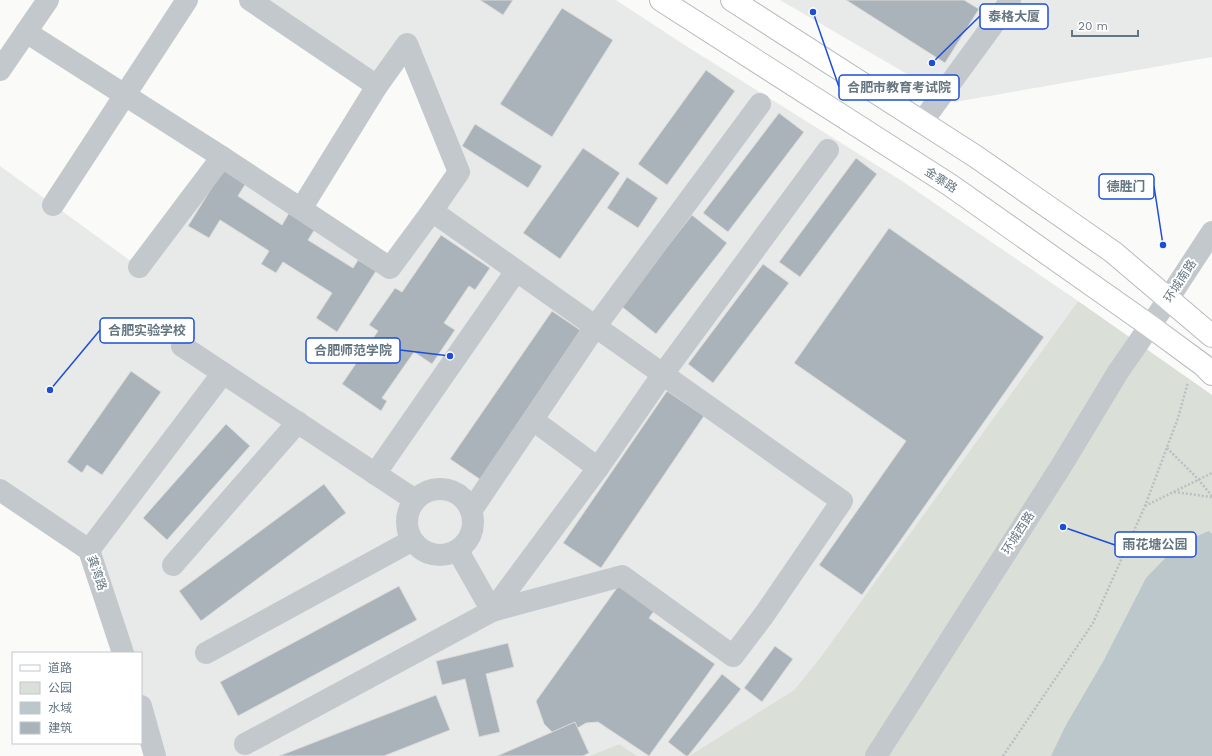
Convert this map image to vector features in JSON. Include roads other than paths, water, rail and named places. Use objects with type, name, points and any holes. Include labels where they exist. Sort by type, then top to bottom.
[{"type":"main road","name":"金寨路","points":[[661,0],[950,185],[1160,312],[1212,336]]},
{"type":"main road","name":"金寨路","points":[[732,0],[975,156],[1113,252],[1195,359],[1212,374]]},
{"type":"street","points":[[0,70],[48,0]]},
{"type":"street","points":[[53,205],[187,0]]},
{"type":"street","points":[[250,0],[377,86]]},
{"type":"street","points":[[922,122],[1010,0]]},
{"type":"street","points":[[26,32],[222,157],[390,268],[459,172],[407,44],[377,86],[301,209]]},
{"type":"street","points":[[471,512],[595,327],[760,104]]},
{"type":"street","points":[[492,611],[598,468],[663,374],[828,150]]},
{"type":"street","points":[[139,268],[222,157]]},
{"type":"street","points":[[244,744],[492,611],[622,576],[733,656],[764,615],[842,501],[432,211]]},
{"type":"street","name":"环城南路","points":[[1160,312],[1212,232]]},
{"type":"street","points":[[375,474],[516,271]]},
{"type":"street","name":"环城西路","points":[[876,756],[1055,475],[1118,372],[1160,312]]},
{"type":"street","points":[[182,346],[415,500]]},
{"type":"street","points":[[89,550],[223,373]]},
{"type":"street","points":[[533,420],[598,468]]},
{"type":"street","points":[[173,565],[298,422]]},
{"type":"street","points":[[435,489],[446,490],[457,494],[466,502],[471,512],[473,523],[471,534],[466,544],[458,551],[448,555],[438,556],[427,554],[418,548],[412,541],[407,531],[406,521],[409,510],[415,500],[424,493],[435,489]]},
{"type":"street","name":"龚湾路","points":[[0,490],[89,550],[123,652]]},
{"type":"street","points":[[206,653],[412,541]]},
{"type":"street","points":[[458,551],[492,611]]},
{"type":"street","points":[[142,710],[155,756]]},
{"type":"water","points":[[1209,531],[1212,534],[1212,756],[1051,756],[1066,725],[1104,660],[1146,578],[1179,544]]},
{"type":"place","name":"合肥市教育考试院","points":[[813,12]]},
{"type":"place","name":"泰格大厦","points":[[932,63]]},
{"type":"place","name":"德胜门","points":[[1163,245]]},
{"type":"place","name":"合肥师范学院","points":[[450,356]]},
{"type":"place","name":"合肥实验学校","points":[[50,390]]},
{"type":"place","name":"雨花塘公园","points":[[1063,527]]}]
